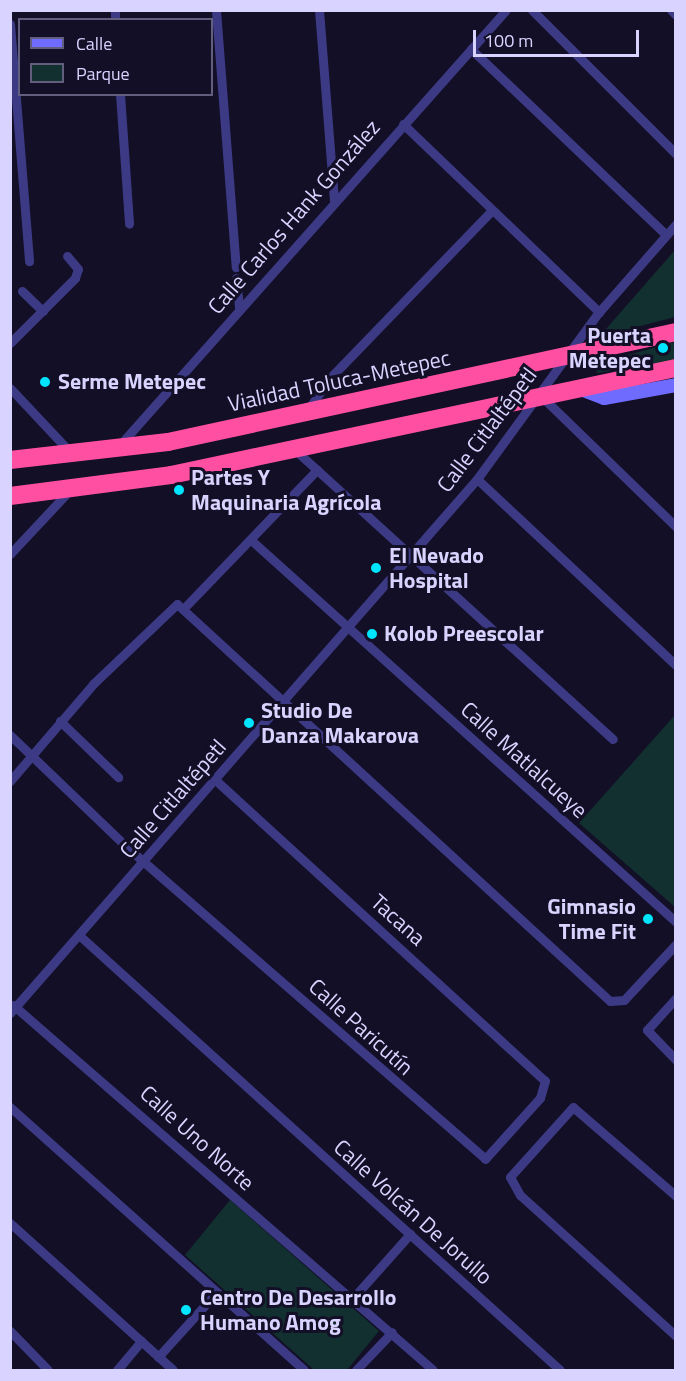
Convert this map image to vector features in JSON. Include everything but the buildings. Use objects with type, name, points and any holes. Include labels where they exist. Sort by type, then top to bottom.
[{"type":"highway","name":"Vialidad Toluca-Metepec","points":[[10,460],[114,451],[675,332]]},
{"type":"highway","points":[[10,496],[69,491],[294,449],[675,368]]},
{"type":"main road","points":[[578,388],[604,398],[675,383]]},
{"type":"street","points":[[216,10],[236,267]]},
{"type":"street","points":[[320,10],[334,202]]},
{"type":"street","name":"Calle Carlos Hank González","points":[[114,451],[506,10]]},
{"type":"street","points":[[532,10],[675,154]]},
{"type":"street","points":[[671,10],[675,15]]},
{"type":"street","points":[[10,24],[29,261]]},
{"type":"street","points":[[471,49],[666,235]]},
{"type":"street","points":[[120,96],[129,224]]},
{"type":"street","points":[[403,124],[599,312]]},
{"type":"street","points":[[306,412],[330,378],[492,210]]},
{"type":"street","name":"Calle Citlaltépetl","points":[[12,1008],[80,936],[216,782],[281,701],[477,479],[541,396],[566,356],[599,312],[675,224]]},
{"type":"street","points":[[10,343],[78,273],[67,256]]},
{"type":"street","points":[[236,278],[238,309]]},
{"type":"street","points":[[22,291],[43,311]]},
{"type":"street","points":[[675,368],[675,383]]},
{"type":"street","points":[[10,388],[74,456]]},
{"type":"street","points":[[541,396],[675,526]]},
{"type":"street","points":[[294,449],[613,739]]},
{"type":"street","points":[[10,781],[60,721],[250,540],[317,470]]},
{"type":"street","points":[[477,479],[675,665]]},
{"type":"street","points":[[10,554],[69,491]]},
{"type":"street","name":"Calle Matlalcueye","points":[[250,540],[675,922]]},
{"type":"street","points":[[180,606],[281,701],[618,1004],[675,944]]},
{"type":"street","points":[[60,721],[118,777]]},
{"type":"street","name":"Calle Paricutín","points":[[10,735],[145,861],[478,1157],[488,1156],[545,1092]]},
{"type":"street","name":"Tacana","points":[[216,782],[533,1069],[545,1081],[545,1092]]},
{"type":"street","name":"Calle Volcán De Jorullo","points":[[80,936],[240,1084],[410,1234],[560,1371]]},
{"type":"street","points":[[675,998],[648,1028],[652,1038],[675,1060]]},
{"type":"street","name":"Calle Uno Norte","points":[[12,1008],[353,1298],[433,1371]]},
{"type":"street","points":[[10,1107],[304,1371]]},
{"type":"street","points":[[675,1196],[571,1107],[513,1171],[512,1187],[675,1336]]},
{"type":"street","points":[[10,1223],[173,1371]]},
{"type":"street","points":[[353,1298],[410,1234]]},
{"type":"street","points":[[158,1357],[216,1293]]},
{"type":"street","points":[[10,1331],[48,1371]]},
{"type":"street","points":[[356,1371],[392,1332]]},
{"type":"street","points":[[117,1371],[141,1341]]},
{"type":"green space","points":[[675,250],[675,317],[599,337]]},
{"type":"green space","points":[[675,342],[675,362],[597,373],[596,365],[606,361]]},
{"type":"green space","points":[[675,715],[675,907],[579,823]]},
{"type":"green space","points":[[230,1200],[379,1331],[347,1370],[314,1370],[185,1255]]},
{"type":"place","name":"Puerta Metepec","points":[[663,348]]},
{"type":"place","name":"Serme Metepec","points":[[45,382]]},
{"type":"place","name":"Partes Y Maquinaria Agrícola","points":[[179,490]]},
{"type":"place","name":"El Nevado Hospital","points":[[376,568]]},
{"type":"place","name":"Kolob Preescolar","points":[[372,634]]},
{"type":"place","name":"Studio De Danza Makarova","points":[[249,723]]},
{"type":"place","name":"Gimnasio Time Fit","points":[[648,919]]},
{"type":"place","name":"Centro De Desarrollo Humano Amog","points":[[186,1310]]}]
